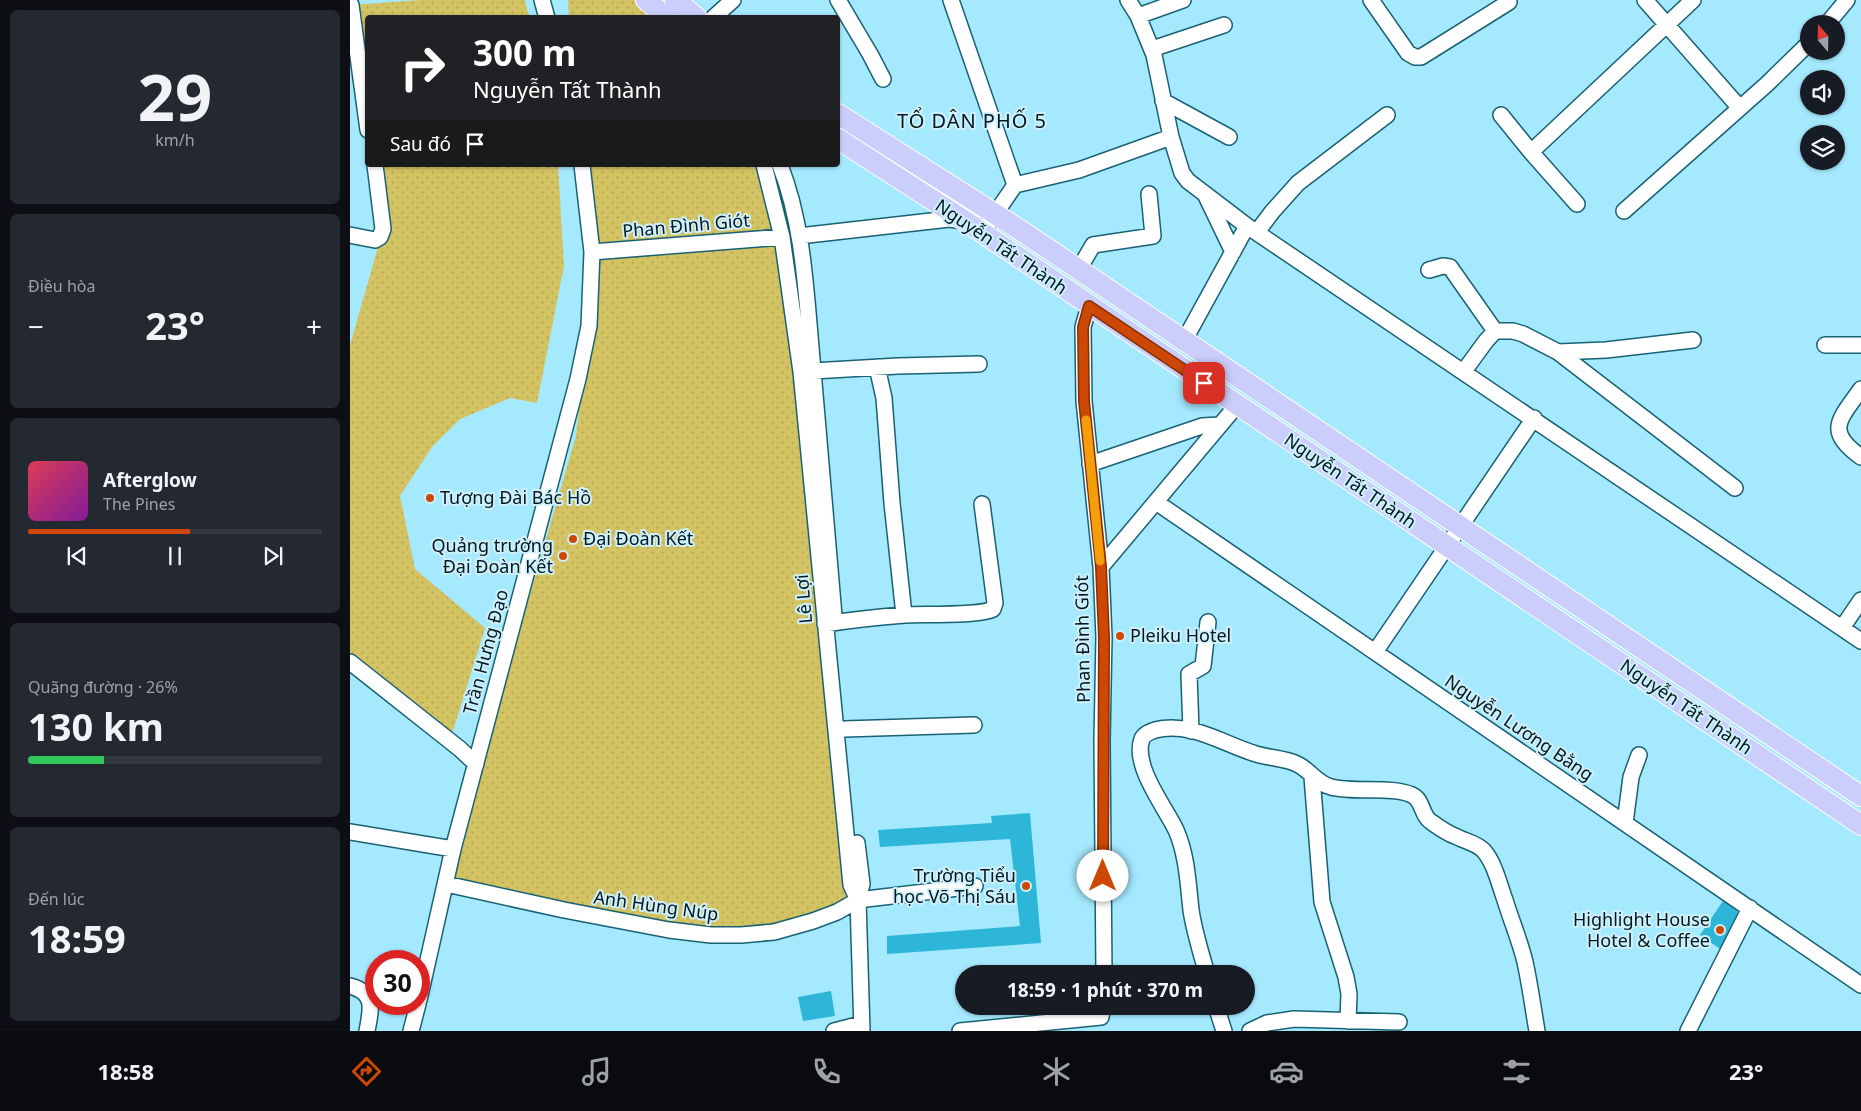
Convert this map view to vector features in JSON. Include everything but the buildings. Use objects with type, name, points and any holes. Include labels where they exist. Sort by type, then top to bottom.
[{"type":"main road","points":[[646,0],[664,15]]},
{"type":"main road","points":[[675,0],[693,15]]},
{"type":"main road","name":"Nguyễn Tất Thành","points":[[840,115],[1079,270],[1461,525],[1861,796]]},
{"type":"main road","name":"Nguyễn Tất Thành","points":[[840,140],[965,221],[1861,825]]},
{"type":"street","points":[[542,0],[546,15]]},
{"type":"street","points":[[716,15],[733,0]]},
{"type":"street","points":[[838,0],[883,79]]},
{"type":"street","points":[[951,0],[1016,185]]},
{"type":"street","points":[[1128,0],[1138,16],[1152,49],[1171,138],[1182,173],[1188,181],[1252,229],[1861,640]]},
{"type":"street","points":[[1138,16],[1183,0]]},
{"type":"street","points":[[1371,0],[1408,53],[1415,57],[1422,57],[1509,2]]},
{"type":"street","points":[[1645,0],[1739,107]]},
{"type":"street","points":[[1531,152],[1694,0]]},
{"type":"street","points":[[1834,15],[1847,0]]},
{"type":"street","points":[[351,5],[365,108]]},
{"type":"street","points":[[1152,49],[1224,25]]},
{"type":"street","points":[[1624,211],[1767,84],[1800,52]]},
{"type":"street","points":[[1163,101],[1230,137]]},
{"type":"street","points":[[1184,341],[1233,252],[1252,229],[1272,212],[1298,183],[1387,115]]},
{"type":"street","points":[[1501,115],[1577,204]]},
{"type":"street","points":[[982,233],[1016,185],[1079,170],[1171,138]]},
{"type":"street","points":[[350,236],[374,240],[382,233],[375,167]]},
{"type":"street","name":"Trần Hưng Đạo","points":[[430,951],[453,849],[578,379],[589,326],[592,252],[582,167]]},
{"type":"street","name":"Lê Lợi","points":[[764,167],[782,237],[801,372],[830,623],[851,886],[858,900],[862,1028]]},
{"type":"street","points":[[781,167],[799,236],[813,371],[830,623],[862,884],[858,900],[975,886]]},
{"type":"street","points":[[1079,270],[1093,245],[1153,236],[1149,194]]},
{"type":"street","points":[[1206,195],[1233,252]]},
{"type":"street","points":[[799,236],[949,219],[965,221]]},
{"type":"street","name":"Phan Đình Giót","points":[[592,252],[782,237]]},
{"type":"street","points":[[1429,270],[1443,266],[1450,267],[1495,331]]},
{"type":"street","name":"Phan Đình Giót","points":[[1089,306],[1083,327],[1084,401],[1101,567],[1104,637],[1102,740],[1104,965]]},
{"type":"street","points":[[1464,371],[1486,340],[1495,331],[1513,331],[1524,334],[1558,352],[1735,488]]},
{"type":"street","points":[[1558,352],[1606,350],[1692,340]]},
{"type":"street","points":[[1825,345],[1861,345]]},
{"type":"street","points":[[813,371],[979,364]]},
{"type":"street","points":[[877,367],[884,398],[892,503],[904,615]]},
{"type":"street","points":[[1861,389],[1838,421],[1839,434],[1848,448],[1861,457]]},
{"type":"street","points":[[1101,567],[1237,405]]},
{"type":"street","points":[[1375,652],[1534,418]]},
{"type":"street","points":[[1090,464],[1195,428],[1220,425]]},
{"type":"street","name":"Nguyễn Lương Bằng","points":[[1156,502],[1861,984]]},
{"type":"street","points":[[830,623],[904,615],[976,613],[993,609],[994,603],[982,504]]},
{"type":"street","points":[[1842,628],[1861,600]]},
{"type":"street","points":[[1191,731],[1189,674],[1203,666],[1208,622]]},
{"type":"street","points":[[350,662],[460,749],[476,764]]},
{"type":"street","points":[[844,729],[974,725]]},
{"type":"street","points":[[1205,965],[1194,924],[1189,882],[1180,842],[1175,827],[1146,772],[1141,756],[1142,738],[1150,732],[1165,728],[1191,731],[1253,753],[1293,763],[1305,769],[1322,784],[1335,788],[1412,794],[1420,802],[1427,818],[1431,822],[1452,835],[1480,846],[1486,853],[1495,872],[1523,954],[1537,1031]]},
{"type":"street","points":[[1625,823],[1631,777],[1639,755]]},
{"type":"street","points":[[1312,777],[1322,902],[1346,977],[1353,1024]]},
{"type":"street","points":[[350,832],[453,849]]},
{"type":"street","name":"Anh Hùng Núp","points":[[446,884],[621,921],[669,930],[711,935],[774,932],[837,912],[858,900]]},
{"type":"street","points":[[1688,1031],[1696,1011],[1750,908]]},
{"type":"street","points":[[350,986],[364,992],[372,1007],[367,1031]]},
{"type":"street","name":"Trần Hưng Đạo","points":[[412,1031],[415,1015]]},
{"type":"street","points":[[1219,1015],[1224,1031]]},
{"type":"street","points":[[960,1031],[1103,1018]]},
{"type":"street","points":[[1250,1031],[1267,1023],[1284,1020],[1353,1024],[1398,1022]]},
{"type":"street","points":[[834,1031],[862,1028]]},
{"type":"shaded area","points":[[421,0],[525,0],[529,15],[365,15],[365,108],[351,5]]},
{"type":"shaded area","points":[[568,0],[638,0],[656,15],[569,15]]},
{"type":"shaded area","points":[[373,167],[558,167],[564,266],[537,403],[510,398],[460,419],[432,447],[400,496],[415,569],[485,628],[452,734],[350,652],[350,345],[382,233]]},
{"type":"shaded area","name":"Đại Đoàn Kết","points":[[582,167],[755,167],[782,237],[858,900],[741,935],[525,902],[448,876],[576,436],[589,326]]},
{"type":"slow traffic","points":[[1086,420],[1100,561]]},
{"type":"place","name":"Tượng Đài Bác Hồ","points":[[430,498]]},
{"type":"place","name":"Đại Đoàn Kết","points":[[573,539]]},
{"type":"place","name":"Quảng trường Đại Đoàn Kết","points":[[563,556]]},
{"type":"place","name":"Pleiku Hotel","points":[[1120,636]]},
{"type":"place","name":"Trường Tiểu học Võ Thị Sáu","points":[[1026,886]]},
{"type":"place","name":"Highlight House Hotel & Coffee","points":[[1720,930]]},
{"type":"district","name":"TỔ DÂN PHỐ 5","points":[[972,121]]},
{"type":"route","points":[[1103,876],[1102,740],[1104,637],[1101,567],[1084,401],[1083,327],[1089,306],[1204,383]]}]
